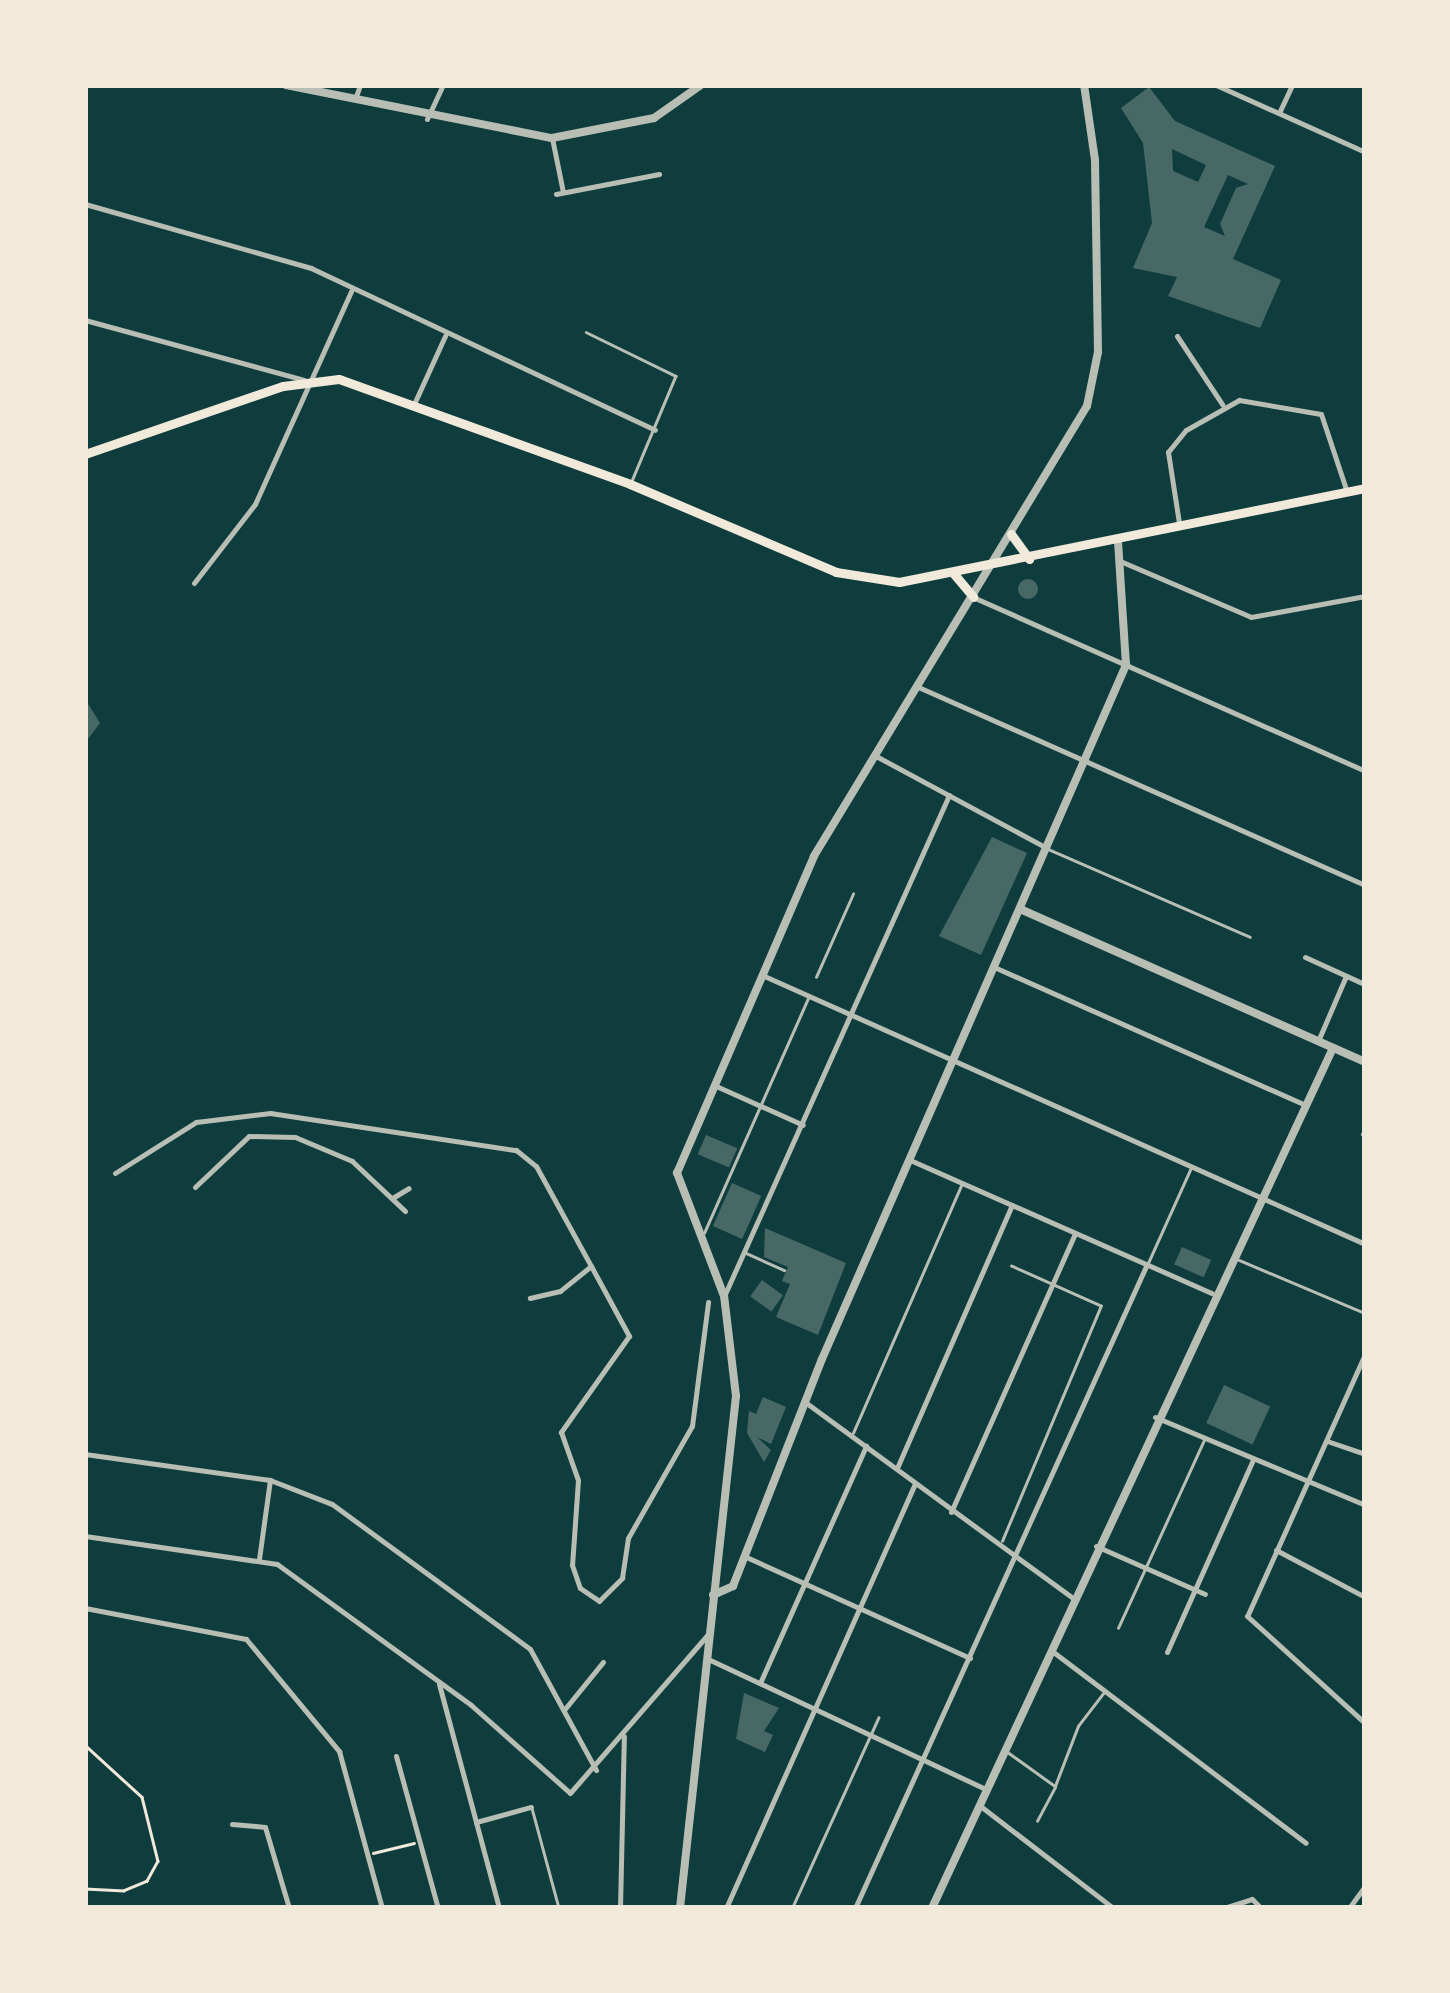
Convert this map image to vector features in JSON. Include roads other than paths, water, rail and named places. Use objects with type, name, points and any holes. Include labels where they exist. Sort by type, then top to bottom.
[{"type":"main road","points":[[85,454],[308,379],[414,404],[630,484],[836,572],[899,582],[991,567],[1365,488]]},
{"type":"main road","points":[[1011,534],[1029,558]]},
{"type":"main road","points":[[954,574],[973,597]]},
{"type":"street","points":[[286,85],[427,119],[552,138],[654,118],[701,85]]},
{"type":"street","points":[[354,102],[360,85]]},
{"type":"street","points":[[427,119],[443,85]]},
{"type":"street","points":[[680,1908],[736,1396],[724,1296],[677,1174],[814,856],[1011,534],[1095,380],[1095,160],[1084,85]]},
{"type":"street","points":[[1216,85],[1365,152]]},
{"type":"street","points":[[1279,114],[1292,85]]},
{"type":"street","points":[[552,138],[560,193],[660,174]]},
{"type":"street","points":[[85,204],[311,268],[445,336],[655,430]]},
{"type":"street","points":[[194,583],[255,504],[308,379],[351,291]]},
{"type":"street","points":[[85,320],[308,379]]},
{"type":"street","points":[[414,404],[445,336]]},
{"type":"street","points":[[1177,336],[1222,404]]},
{"type":"street","points":[[1180,527],[1168,452],[1222,404],[1263,400],[1321,414],[1346,492]]},
{"type":"street","points":[[713,1595],[729,1594],[804,1402],[1126,664],[1118,540]]},
{"type":"street","points":[[1120,561],[1245,616],[1365,596]]},
{"type":"street","points":[[973,597],[1365,771]]},
{"type":"street","points":[[916,686],[1365,885]]},
{"type":"street","points":[[874,755],[1047,848]]},
{"type":"street","points":[[724,1296],[949,795]]},
{"type":"street","points":[[1020,909],[1365,1062]]},
{"type":"street","points":[[1305,957],[1362,983]]},
{"type":"street","points":[[994,967],[1307,1106]]},
{"type":"street","points":[[762,975],[1365,1244]]},
{"type":"street","points":[[1318,1041],[1346,976]]},
{"type":"street","points":[[932,1908],[1229,1255],[1333,1048]]},
{"type":"street","points":[[713,1085],[803,1125]]},
{"type":"street","points":[[115,1173],[170,1133],[232,1115],[462,1138],[516,1150],[536,1166],[629,1336],[561,1432],[578,1480],[572,1565],[580,1588],[599,1601],[622,1578],[628,1538],[692,1426],[708,1302]]},
{"type":"street","points":[[195,1187],[238,1144],[265,1134],[324,1143],[394,1196],[404,1211]]},
{"type":"street","points":[[910,1160],[1212,1293]]},
{"type":"street","points":[[394,1196],[409,1188]]},
{"type":"street","points":[[897,1468],[1012,1205]]},
{"type":"street","points":[[952,1512],[1075,1233]]},
{"type":"street","points":[[855,1908],[1147,1264]]},
{"type":"street","points":[[530,1298],[560,1290],[590,1266]]},
{"type":"street","points":[[1365,1354],[1361,1372],[1247,1616],[1365,1723]]},
{"type":"street","points":[[804,1402],[1073,1598]]},
{"type":"street","points":[[1155,1416],[1306,1485],[1365,1504]]},
{"type":"street","points":[[1327,1441],[1365,1454]]},
{"type":"street","points":[[760,1683],[866,1446]]},
{"type":"street","points":[[85,1454],[270,1480],[332,1504],[526,1646],[596,1770]]},
{"type":"street","points":[[1168,1652],[1252,1460]]},
{"type":"street","points":[[259,1559],[270,1480]]},
{"type":"street","points":[[726,1908],[914,1484]]},
{"type":"street","points":[[85,1536],[259,1559],[438,1681],[558,1788],[576,1792],[708,1634]]},
{"type":"street","points":[[1096,1546],[1205,1594]]},
{"type":"street","points":[[1276,1550],[1365,1597]]},
{"type":"street","points":[[744,1556],[970,1658]]},
{"type":"street","points":[[85,1608],[246,1639],[339,1751],[382,1908]]},
{"type":"street","points":[[1050,1649],[1306,1844]]},
{"type":"street","points":[[706,1658],[925,1757],[986,1789]]},
{"type":"street","points":[[564,1710],[603,1662]]},
{"type":"street","points":[[438,1681],[500,1908]]},
{"type":"street","points":[[620,1908],[624,1736]]},
{"type":"street","points":[[396,1756],[438,1908]]},
{"type":"street","points":[[979,1804],[1113,1908]]},
{"type":"street","points":[[476,1822],[531,1807]]},
{"type":"street","points":[[232,1824],[260,1824],[289,1908]]},
{"type":"street","points":[[1349,1908],[1365,1886]]},
{"type":"street","points":[[1224,1908],[1252,1899],[1262,1908]]},
{"type":"lane","points":[[586,332],[673,372],[655,430],[630,484]]},
{"type":"lane","points":[[1047,848],[1250,937]]},
{"type":"lane","points":[[816,977],[853,894]]},
{"type":"lane","points":[[701,1241],[808,996]]},
{"type":"lane","points":[[1147,1264],[1192,1164]]},
{"type":"lane","points":[[852,1436],[962,1183]]},
{"type":"lane","points":[[746,1254],[784,1270]]},
{"type":"lane","points":[[1229,1255],[1365,1313]]},
{"type":"lane","points":[[1000,1546],[1101,1306],[1011,1266]]},
{"type":"lane","points":[[1118,1628],[1205,1439]]},
{"type":"lane","points":[[1036,1821],[1055,1786],[1078,1726],[1105,1691]]},
{"type":"lane","points":[[792,1908],[878,1718]]},
{"type":"lane","points":[[1004,1750],[1055,1786]]},
{"type":"lane","points":[[531,1807],[559,1908]]}]
